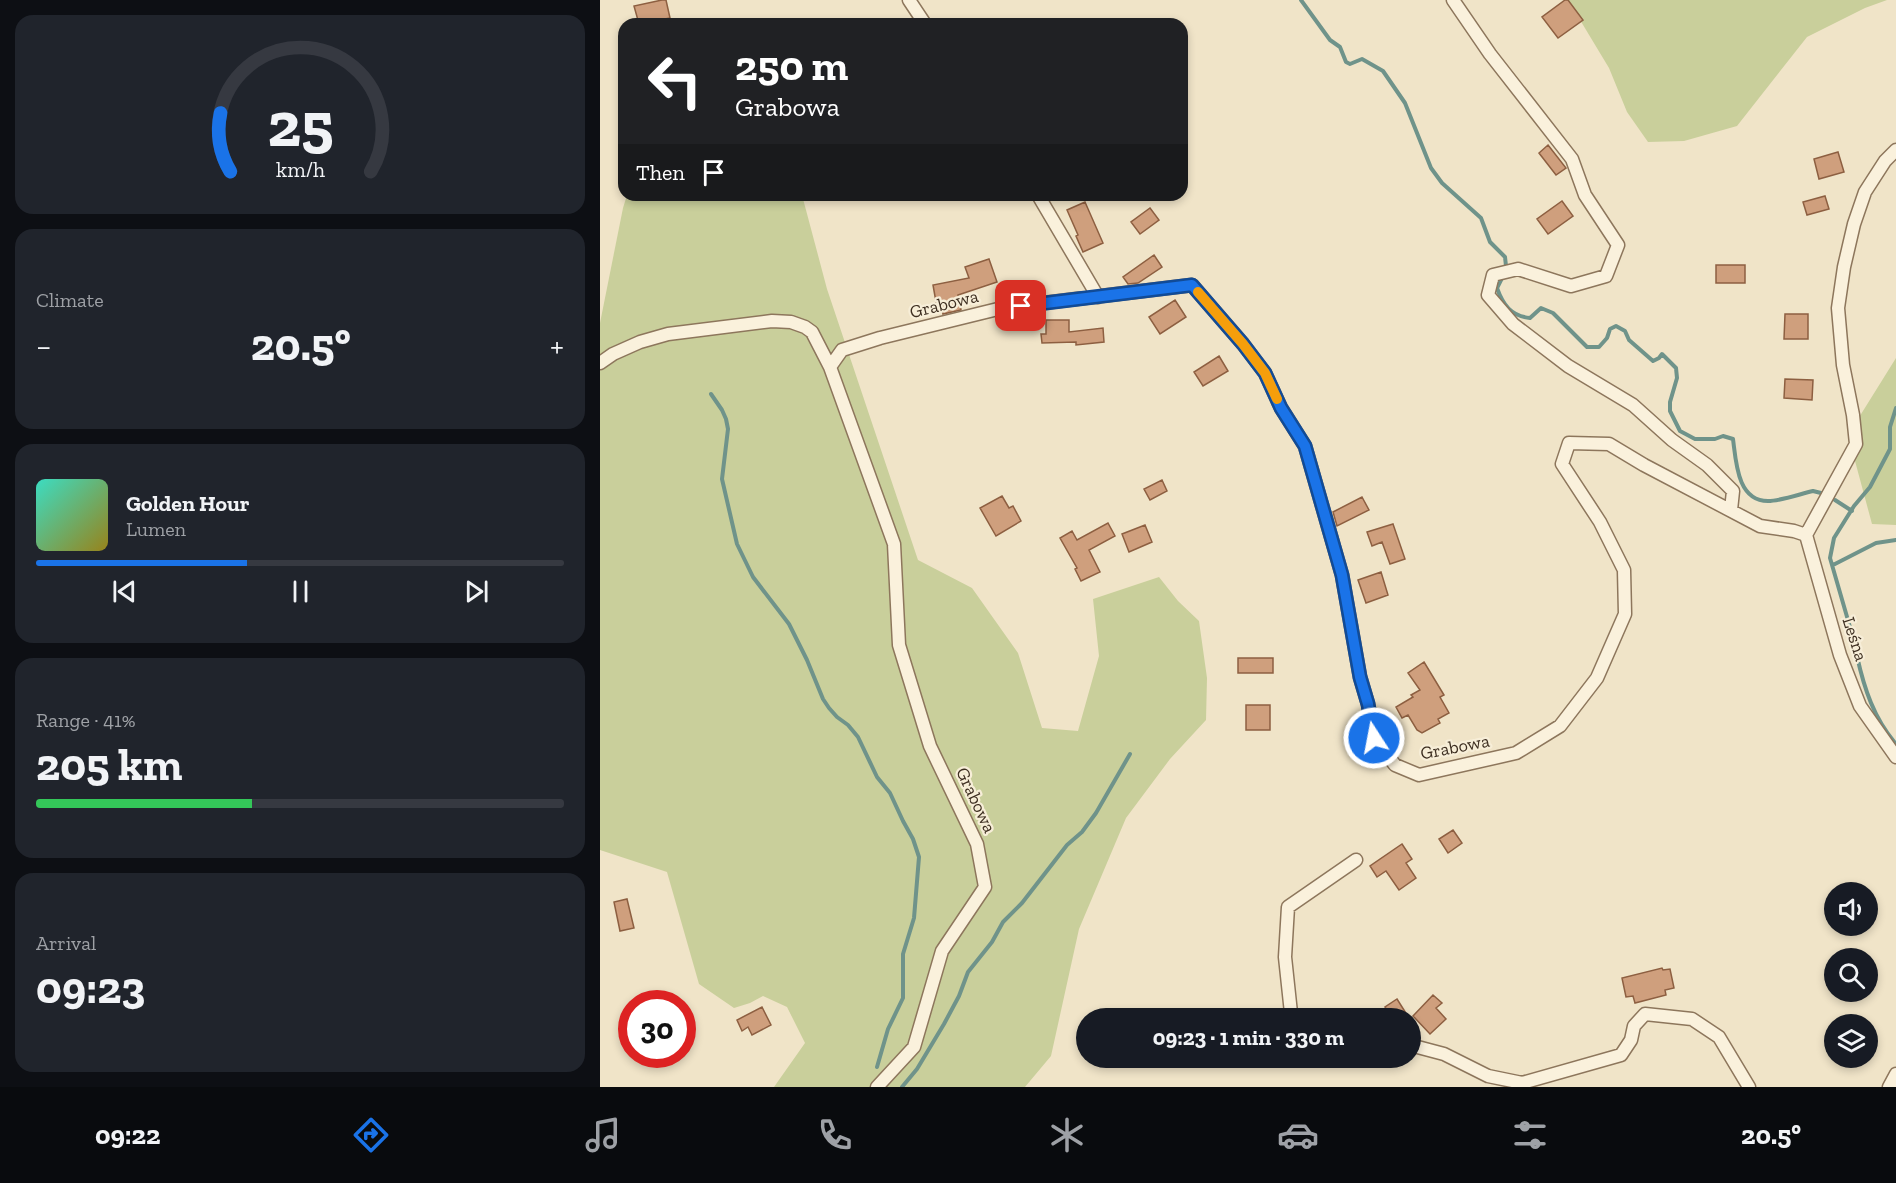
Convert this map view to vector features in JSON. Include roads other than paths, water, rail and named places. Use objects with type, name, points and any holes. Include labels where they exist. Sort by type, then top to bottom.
[{"type":"street","points":[[909,0],[921,18]]},
{"type":"street","points":[[1453,0],[1490,54],[1572,159],[1585,195],[1618,245],[1606,276],[1571,286],[1518,269],[1494,275],[1488,295],[1513,324],[1568,366],[1632,405],[1672,440],[1707,465],[1733,491],[1731,510]]},
{"type":"street","points":[[1800,533],[1856,444],[1843,365],[1838,308],[1847,256],[1865,192],[1896,150]]},
{"type":"street","points":[[1042,201],[1098,297]]},
{"type":"street","name":"Grabowa","points":[[877,1087],[914,1047],[942,951],[985,887],[977,844],[930,746],[899,645],[894,544],[830,367],[842,350],[880,338],[1002,308],[1192,285],[1265,373],[1281,408],[1305,446],[1342,575],[1360,677],[1374,738],[1395,765],[1419,775],[1516,753],[1560,726],[1598,678],[1625,614],[1624,570],[1600,522],[1562,464],[1569,443],[1609,444],[1760,526],[1800,533]]},
{"type":"street","points":[[600,363],[613,354],[640,342],[668,334],[772,321],[791,322],[812,332],[830,367]]},
{"type":"street","name":"Leśna","points":[[1800,533],[1840,655],[1860,706],[1896,757]]},
{"type":"street","points":[[1290,1008],[1285,957],[1288,907],[1356,860]]},
{"type":"street","points":[[1421,1048],[1444,1054],[1488,1076],[1522,1083],[1621,1055],[1630,1040],[1634,1026],[1645,1014],[1692,1019],[1719,1037],[1749,1087]]},
{"type":"street","points":[[1889,1087],[1896,1074]]},
{"type":"waterway","points":[[1301,0],[1330,40],[1340,47],[1346,62],[1350,64],[1362,59],[1383,71],[1405,103],[1431,168],[1442,183],[1481,218],[1490,242],[1505,257],[1506,266]]},
{"type":"waterway","points":[[1502,278],[1497,288],[1499,294],[1509,309],[1518,315],[1530,318],[1541,308],[1553,313],[1587,347],[1599,347],[1607,338],[1610,329],[1616,326],[1625,331],[1629,340],[1653,361],[1662,354],[1676,368],[1677,378],[1670,402],[1670,411],[1680,431],[1695,439],[1715,439],[1723,436],[1733,439],[1740,478],[1750,494],[1768,501],[1813,491],[1821,493]]},
{"type":"waterway","points":[[711,394],[722,410],[728,429],[722,479],[737,544],[753,577],[789,624],[823,699],[837,717],[858,737],[877,777],[890,793],[913,839],[919,857],[914,918],[903,954],[903,998],[888,1029],[877,1067]]},
{"type":"waterway","points":[[1854,641],[1830,558],[1834,538],[1854,506],[1870,487],[1890,449],[1890,427],[1896,408]]},
{"type":"waterway","points":[[1835,500],[1852,511]]},
{"type":"waterway","points":[[1833,565],[1876,543],[1896,540]]},
{"type":"waterway","points":[[1857,656],[1871,703],[1896,744]]},
{"type":"waterway","points":[[902,1087],[917,1069],[944,1024],[959,996],[968,972],[992,942],[1003,922],[1022,903],[1067,845],[1082,832],[1096,813],[1130,754]]}]
